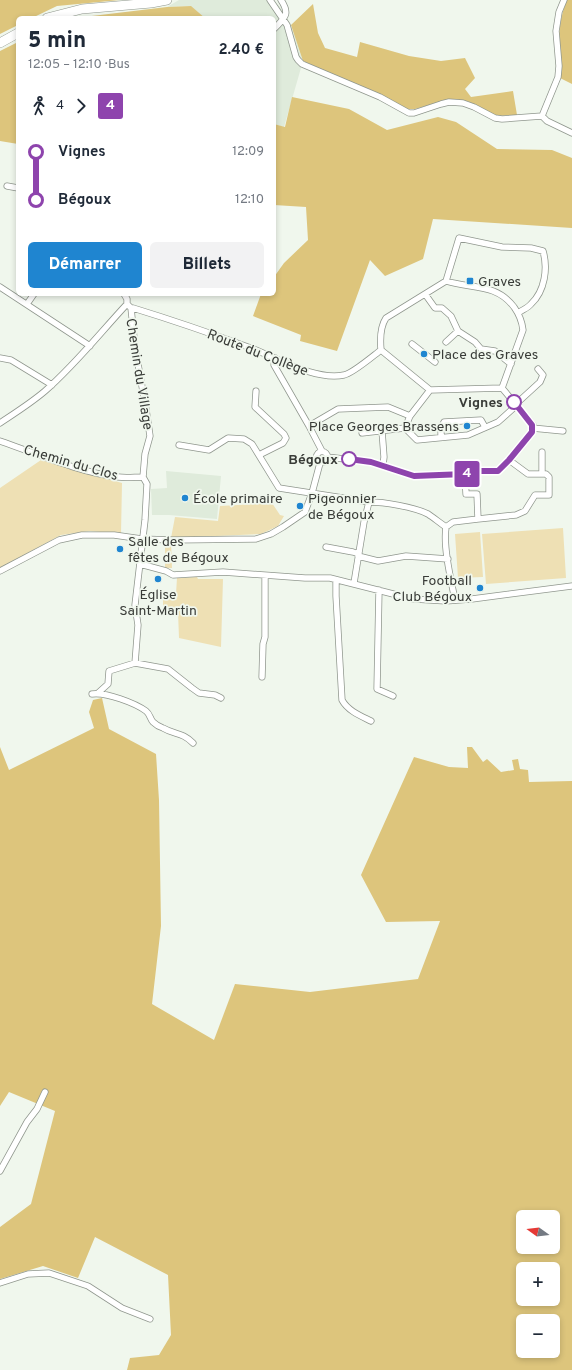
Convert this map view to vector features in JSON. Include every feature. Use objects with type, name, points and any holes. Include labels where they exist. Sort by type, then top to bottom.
[{"type":"main road","points":[[55,16],[82,8],[151,3],[167,0]]},
{"type":"main road","points":[[0,43],[16,34]]},
{"type":"street","points":[[270,0],[287,25],[296,57],[302,64],[380,97],[408,113],[414,114],[449,102],[463,103],[495,118],[502,119],[542,116],[547,121],[572,133]]},
{"type":"street","points":[[276,27],[283,20],[286,10],[280,0]]},
{"type":"street","points":[[542,116],[559,71],[556,31],[559,12],[564,0]]},
{"type":"street","points":[[7,186],[16,188]]},
{"type":"street","points":[[446,281],[459,238],[502,247],[531,248],[544,251],[544,276],[542,288],[530,305],[518,313]]},
{"type":"street","points":[[446,281],[484,287],[498,293],[508,299],[518,313],[523,330],[502,388],[430,390],[381,350],[380,342],[382,324],[386,318],[446,281]]},
{"type":"street","points":[[0,287],[90,346]]},
{"type":"street","points":[[425,294],[435,308],[442,308],[451,316],[458,331],[481,349],[495,351],[511,364]]},
{"type":"street","points":[[27,304],[33,296]]},
{"type":"street","points":[[0,423],[52,386],[90,346],[127,301]]},
{"type":"street","name":"Route du Collège","points":[[127,301],[133,308],[178,321],[275,358],[312,374],[337,376],[346,375],[381,350]]},
{"type":"street","name":"Chemin du Village","points":[[127,301],[150,436],[143,477],[147,484],[145,520],[135,605],[138,625],[135,663]]},
{"type":"street","points":[[446,342],[458,331]]},
{"type":"street","points":[[412,344],[435,362]]},
{"type":"street","points":[[0,358],[11,360],[52,386]]},
{"type":"street","points":[[275,358],[274,365],[322,451],[327,454],[328,457],[371,462],[414,476],[498,471],[532,432],[532,425],[502,388]]},
{"type":"street","points":[[405,428],[417,440],[468,434],[498,422],[540,382],[543,375],[538,369]]},
{"type":"street","points":[[405,428],[410,416],[430,390]]},
{"type":"street","points":[[256,391],[255,407],[284,434],[286,438],[283,443],[259,455]]},
{"type":"street","points":[[309,426],[338,409],[388,407],[410,416]]},
{"type":"street","points":[[441,437],[441,429],[444,422],[481,420],[485,427]]},
{"type":"street","points":[[362,433],[405,428]]},
{"type":"street","points":[[532,428],[563,431]]},
{"type":"street","points":[[382,431],[384,457],[383,465]]},
{"type":"street","points":[[179,445],[208,450],[228,438],[244,439],[252,444],[279,488],[369,502],[382,502],[428,514],[446,527]]},
{"type":"street","name":"Chemin du Clos","points":[[0,441],[69,465],[104,474],[119,477],[143,477]]},
{"type":"street","points":[[320,462],[316,456],[317,453],[322,451]]},
{"type":"street","points":[[542,452],[542,474]]},
{"type":"street","points":[[320,462],[325,462],[328,457]]},
{"type":"street","points":[[446,527],[452,522],[516,515],[525,511],[535,495],[549,495],[549,476],[546,474],[528,474],[509,460]]},
{"type":"street","points":[[0,571],[60,540],[82,535],[114,535],[142,539],[256,539],[284,527],[305,512],[312,493],[320,462]]},
{"type":"street","points":[[465,474],[466,494],[477,494],[478,519]]},
{"type":"street","points":[[354,584],[358,555],[369,502]]},
{"type":"street","points":[[446,527],[448,560],[455,600]]},
{"type":"street","points":[[326,547],[353,552],[378,561],[406,556],[448,560]]},
{"type":"street","points":[[140,564],[166,571],[173,575],[223,572],[265,576],[330,578],[413,599],[472,600],[572,586]]},
{"type":"street","points":[[262,677],[263,644],[265,637],[265,576]]},
{"type":"street","points":[[336,580],[342,700],[352,711],[371,722]]},
{"type":"street","points":[[379,590],[377,689],[393,696]]},
{"type":"street","points":[[98,693],[108,684],[109,671],[135,663],[168,669],[199,693],[215,695],[221,698]]},
{"type":"street","points":[[92,694],[98,693],[111,695],[124,700],[148,712],[153,722],[165,729],[186,736],[193,743]]},
{"type":"street","points":[[0,1170],[27,1122],[37,1109],[44,1092]]},
{"type":"street","points":[[0,1283],[28,1274],[49,1273],[88,1286],[122,1308],[150,1319]]},
{"type":"shaded area","points":[[0,0],[120,0],[57,6],[36,16],[16,16],[16,26],[0,34]]},
{"type":"shaded area","points":[[179,0],[274,0],[281,8],[291,25],[303,61],[284,127],[276,125],[276,16],[202,16],[190,6],[167,7]]},
{"type":"shaded area","points":[[567,0],[572,0],[572,84],[560,78],[560,29],[561,19]]},
{"type":"shaded area","points":[[313,4],[318,33],[325,48],[357,57],[360,42],[409,56],[441,61],[465,58],[475,78],[465,89],[471,97],[513,91],[517,115],[497,116],[467,101],[447,100],[415,109],[407,109],[303,61],[291,25]]},
{"type":"shaded area","points":[[191,6],[203,16],[92,16],[167,7]]},
{"type":"shaded area","points":[[16,43],[16,144],[0,141],[0,51]]},
{"type":"shaded area","points":[[292,97],[349,109],[387,130],[438,117],[456,122],[497,149],[552,150],[572,158],[572,228],[433,219],[423,259],[385,276],[370,260],[337,351],[300,341],[301,335],[253,316],[260,296],[276,296],[276,274],[284,263],[308,240],[306,207],[276,205],[276,125],[285,127]]},
{"type":"shaded area","points":[[41,460],[122,483],[121,534],[90,531],[61,535],[0,568],[0,488]]},
{"type":"shaded area","name":"École primaire","points":[[166,471],[221,476],[217,519],[152,515],[151,489],[167,488]]},
{"type":"shaded area","points":[[272,503],[280,515],[284,516],[278,526],[261,534],[171,538],[175,517],[218,521],[220,506]]},
{"type":"shaded area","points":[[563,528],[566,578],[486,584],[482,534]]},
{"type":"shaded area","points":[[480,532],[483,577],[458,578],[455,534]]},
{"type":"shaded area","points":[[165,543],[171,543],[172,568],[165,568]]},
{"type":"shaded area","points":[[197,577],[198,579],[223,579],[221,647],[179,638],[178,612],[163,611],[163,594],[176,594],[177,578]]},
{"type":"shaded area","points":[[102,698],[109,729],[156,754],[159,800],[161,926],[152,1004],[214,1040],[235,984],[310,992],[418,979],[440,921],[386,922],[361,875],[414,757],[449,767],[468,768],[467,747],[472,747],[483,762],[487,759],[501,772],[514,770],[512,760],[518,759],[520,769],[528,770],[529,782],[572,781],[572,1370],[127,1370],[130,1358],[159,1355],[171,1335],[168,1275],[95,1237],[78,1278],[43,1266],[0,1279],[0,1227],[31,1204],[55,1111],[9,1092],[0,1106],[0,747],[9,770],[94,728],[89,712],[93,700]]},
{"type":"bus line","name":"4","points":[[349,459],[371,462],[414,476],[498,471],[532,432],[532,425],[514,402]]},
{"type":"place","name":"Graves","points":[[470,281]]},
{"type":"place","name":"Place des Graves","points":[[424,354]]},
{"type":"place","name":"Vignes","points":[[514,402]]},
{"type":"place","name":"Place Georges Brassens","points":[[467,426]]},
{"type":"place","name":"Bégoux","points":[[349,459]]},
{"type":"place","name":"École primaire","points":[[185,498]]},
{"type":"place","name":"Pigeonnier de Bégoux","points":[[300,506]]},
{"type":"place","name":"Salle des fêtes de Bégoux","points":[[120,549]]},
{"type":"place","name":"Église Saint-Martin","points":[[158,579]]},
{"type":"place","name":"Football Club Bégoux","points":[[480,588]]}]
